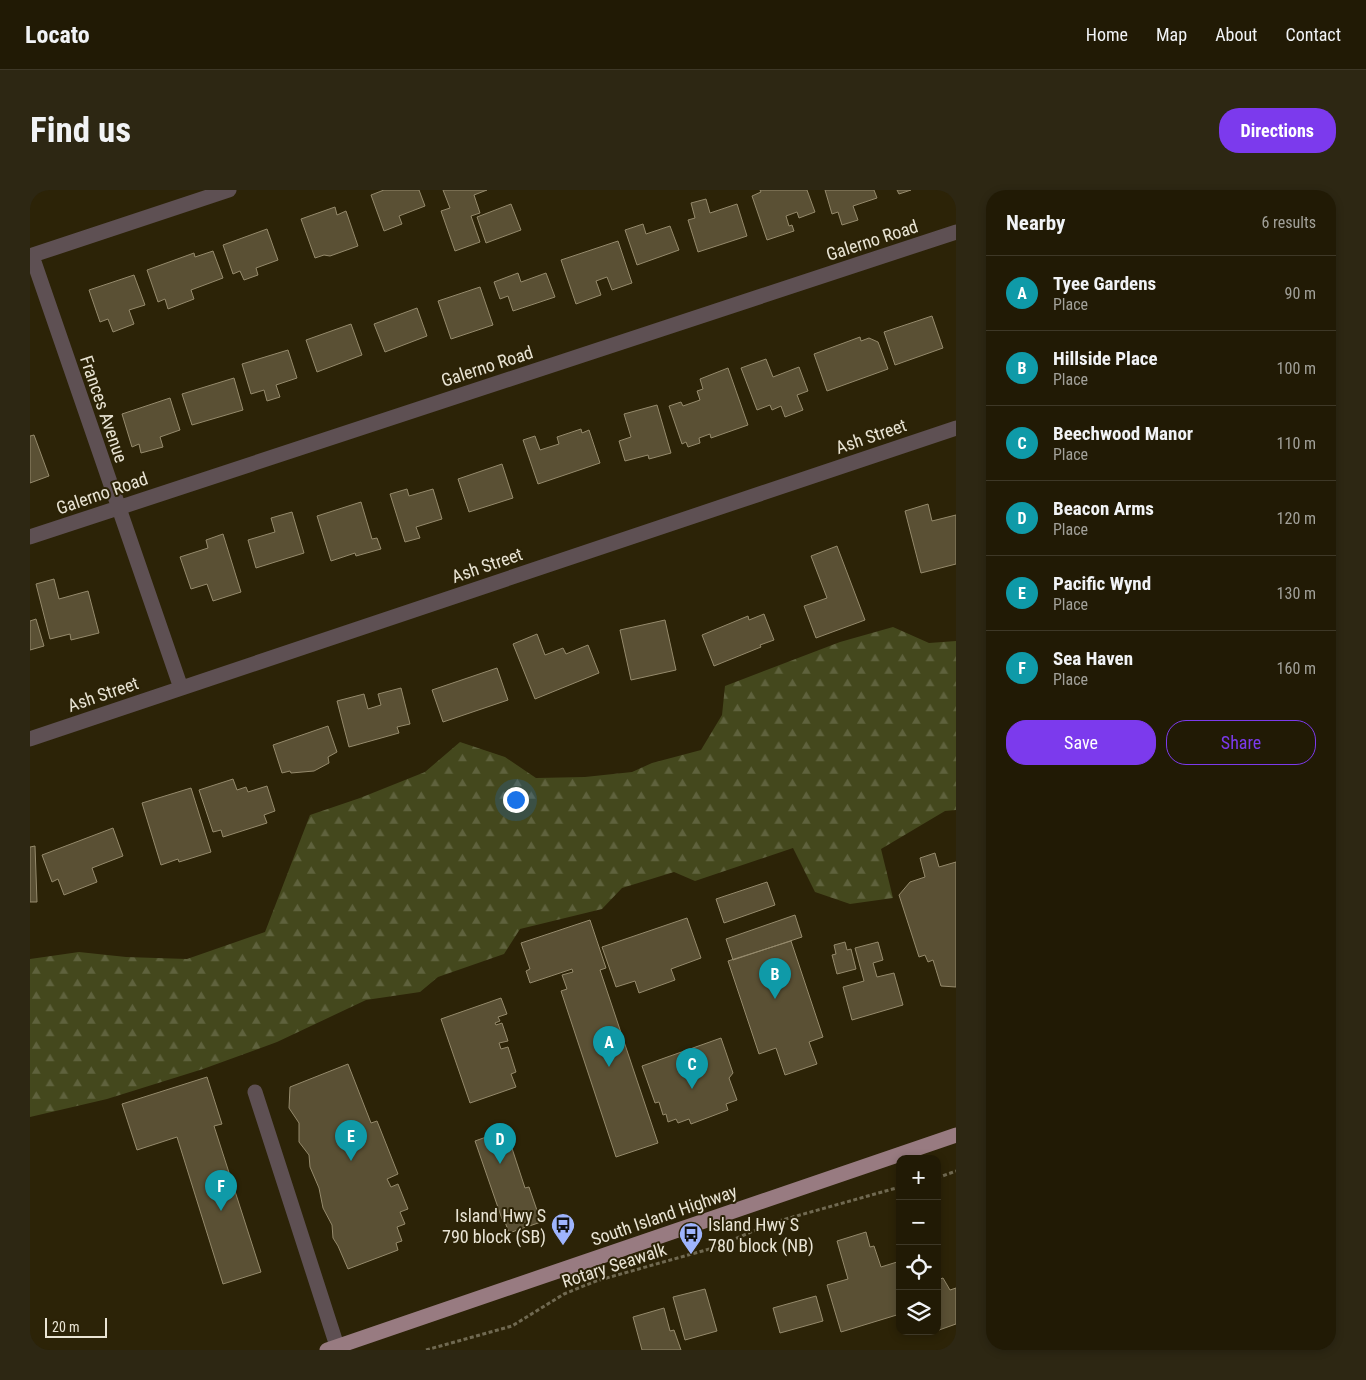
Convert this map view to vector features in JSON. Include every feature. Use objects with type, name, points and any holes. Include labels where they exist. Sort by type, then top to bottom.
[{"type":"main road","name":"South Island Highway","points":[[332,1348],[956,1135]]},
{"type":"street","points":[[31,256],[199,195],[229,190]]},
{"type":"street","name":"Galerno Road","points":[[30,537],[956,232]]},
{"type":"street","name":"Frances Avenue","points":[[31,256],[181,688]]},
{"type":"street","name":"Ash Street","points":[[30,739],[956,428]]},
{"type":"street","points":[[255,1092],[332,1348]]},
{"type":"path","points":[[941,1177],[956,1171]]},
{"type":"path","name":"Rotary Seawalk","points":[[426,1350],[512,1326],[564,1294],[596,1281],[713,1248],[775,1222],[896,1187]]},
{"type":"green space","points":[[893,627],[929,643],[956,641],[956,810],[945,811],[881,849],[893,898],[850,904],[815,892],[793,848],[695,881],[674,872],[622,888],[602,909],[520,929],[504,954],[438,977],[420,992],[366,1000],[277,1042],[203,1069],[107,1099],[30,1117],[30,959],[79,952],[126,957],[187,959],[265,932],[310,815],[360,798],[425,772],[460,742],[505,757],[536,778],[585,777],[632,772],[652,763],[701,750],[722,715],[725,686],[840,642]]},
{"type":"building","points":[[384,190],[419,190],[425,206],[399,216],[402,224],[384,231],[371,195]]},
{"type":"building","points":[[443,190],[487,190],[474,195],[480,213],[471,216],[480,242],[455,251],[441,211],[450,208]]},
{"type":"building","points":[[760,190],[807,190],[815,212],[799,218],[797,212],[786,216],[789,226],[792,225],[794,231],[767,240],[752,196],[761,192]]},
{"type":"building","points":[[825,190],[874,190],[877,198],[853,206],[858,220],[842,225],[838,212],[832,214]]},
{"type":"building","points":[[897,190],[911,190],[899,194]]},
{"type":"building","points":[[706,199],[710,213],[737,204],[747,236],[698,252],[688,220],[695,218],[691,203]]},
{"type":"building","points":[[511,204],[521,230],[486,243],[477,217]]},
{"type":"building","points":[[335,207],[337,215],[346,211],[358,246],[330,256],[324,255],[315,258],[301,219]]},
{"type":"building","points":[[643,224],[646,234],[670,226],[679,250],[637,265],[625,230]]},
{"type":"building","points":[[267,229],[278,260],[256,268],[258,275],[244,280],[240,271],[233,274],[223,245]]},
{"type":"building","points":[[618,241],[632,283],[612,290],[607,277],[596,281],[601,295],[576,304],[561,260]]},
{"type":"building","points":[[213,251],[223,278],[191,290],[194,299],[168,309],[165,299],[158,302],[147,270],[194,253],[195,257]]},
{"type":"building","points":[[518,273],[521,282],[546,273],[555,297],[513,311],[508,296],[500,299],[494,282]]},
{"type":"building","points":[[134,275],[145,305],[129,310],[134,324],[113,332],[108,319],[100,322],[89,290]]},
{"type":"building","points":[[480,287],[493,325],[451,339],[438,301]]},
{"type":"building","points":[[417,308],[427,336],[385,352],[374,324]]},
{"type":"building","points":[[932,316],[943,348],[895,365],[884,332]]},
{"type":"building","points":[[351,324],[362,355],[317,372],[306,340]]},
{"type":"building","points":[[860,337],[861,341],[869,338],[878,342],[888,369],[827,391],[814,354]]},
{"type":"building","points":[[288,350],[297,378],[276,385],[280,397],[267,401],[264,390],[251,394],[242,364]]},
{"type":"building","points":[[766,359],[773,377],[799,367],[808,391],[797,395],[803,410],[785,417],[781,406],[772,410],[770,405],[757,410],[741,368]]},
{"type":"building","points":[[728,368],[748,425],[711,438],[710,434],[699,438],[700,443],[688,447],[686,442],[682,444],[669,406],[681,402],[683,406],[700,400],[697,391],[703,389],[700,379]]},
{"type":"building","points":[[234,378],[243,410],[192,425],[182,394]]},
{"type":"building","points":[[170,398],[180,430],[160,437],[163,447],[141,453],[139,444],[132,447],[122,414]]},
{"type":"building","points":[[657,405],[671,453],[649,459],[648,455],[625,461],[619,441],[631,437],[624,414]]},
{"type":"building","points":[[581,429],[582,433],[589,430],[600,463],[538,484],[523,440],[535,436],[540,450],[559,444],[557,437]]},
{"type":"building","points":[[34,435],[49,476],[30,483],[30,436]]},
{"type":"building","points":[[502,464],[513,498],[469,512],[458,479]]},
{"type":"building","points":[[407,489],[409,496],[433,489],[442,519],[416,527],[420,538],[405,542],[390,494]]},
{"type":"building","points":[[361,502],[372,539],[377,538],[381,549],[356,556],[355,553],[331,561],[317,516]]},
{"type":"building","points":[[928,504],[932,521],[956,515],[956,564],[921,573],[905,511]]},
{"type":"building","points":[[292,512],[304,553],[256,568],[248,540],[275,532],[271,518]]},
{"type":"building","points":[[223,534],[241,592],[213,601],[207,584],[191,589],[180,557],[208,548],[206,540]]},
{"type":"building","points":[[837,546],[865,620],[816,638],[804,606],[827,598],[811,556]]},
{"type":"building","points":[[54,579],[59,599],[88,591],[99,633],[71,640],[70,634],[50,639],[36,584]]},
{"type":"building","points":[[764,614],[774,640],[714,666],[702,635],[748,616],[749,620]]},
{"type":"building","points":[[36,619],[44,646],[30,650],[30,621]]},
{"type":"building","points":[[665,620],[676,670],[631,680],[620,630]]},
{"type":"building","points":[[537,634],[545,655],[563,648],[566,654],[588,645],[599,673],[535,699],[513,644]]},
{"type":"building","points":[[497,668],[508,700],[443,722],[432,690]]},
{"type":"building","points":[[401,688],[410,724],[397,727],[399,733],[349,747],[337,701],[364,694],[368,709],[381,705],[378,694]]},
{"type":"building","points":[[328,726],[337,752],[328,757],[329,763],[314,771],[282,773],[273,745]]},
{"type":"building","points":[[233,779],[237,790],[246,787],[248,792],[267,786],[275,811],[264,815],[267,823],[223,837],[221,830],[213,832],[199,790]]},
{"type":"building","points":[[191,788],[211,852],[179,862],[178,859],[161,865],[142,803]]},
{"type":"building","points":[[113,828],[123,856],[92,868],[97,882],[64,895],[58,879],[52,882],[42,855]]},
{"type":"building","points":[[35,846],[37,902],[30,902],[30,847]]},
{"type":"building","points":[[935,853],[939,867],[956,862],[956,987],[941,986],[933,960],[928,962],[925,955],[919,957],[899,895],[910,882],[925,877],[920,858]]},
{"type":"building","points":[[767,882],[775,905],[724,923],[716,899]]},
{"type":"building","points":[[795,915],[802,937],[733,960],[726,939]]},
{"type":"building","points":[[687,918],[701,958],[671,969],[675,980],[639,993],[635,981],[616,987],[602,947]]},
{"type":"building","points":[[590,920],[606,968],[600,970],[658,1143],[616,1157],[561,991],[567,989],[562,975],[573,972],[572,969],[530,983],[526,971],[530,969],[521,943]]},
{"type":"building","points":[[791,941],[823,1037],[809,1042],[817,1064],[785,1075],[776,1048],[759,1054],[728,961]]},
{"type":"building","points":[[845,942],[847,950],[851,949],[856,969],[837,974],[832,955],[836,954],[834,945]]},
{"type":"building","points":[[878,942],[883,960],[873,963],[877,977],[894,973],[903,1005],[852,1020],[843,987],[864,981],[855,948]]},
{"type":"building","points":[[501,998],[507,1014],[498,1017],[500,1021],[495,1023],[496,1025],[502,1023],[508,1041],[499,1043],[501,1049],[508,1047],[516,1072],[511,1074],[516,1087],[470,1103],[441,1019]]},
{"type":"building","points":[[721,1038],[733,1073],[729,1078],[737,1100],[726,1104],[728,1110],[691,1124],[689,1119],[678,1123],[676,1119],[668,1122],[666,1114],[663,1115],[659,1102],[655,1103],[642,1066]]},
{"type":"building","points":[[348,1064],[371,1123],[377,1121],[398,1174],[387,1179],[391,1187],[398,1184],[408,1209],[400,1212],[405,1224],[397,1227],[402,1241],[396,1243],[398,1250],[348,1269],[333,1238],[332,1225],[323,1208],[319,1188],[310,1167],[309,1155],[299,1142],[299,1123],[289,1108],[290,1087]]},
{"type":"building","points":[[207,1077],[222,1124],[214,1126],[261,1272],[223,1284],[177,1137],[137,1150],[122,1104]]},
{"type":"building","points":[[506,1130],[525,1188],[529,1187],[541,1222],[509,1233],[504,1219],[502,1219],[475,1141]]},
{"type":"building","points":[[866,1232],[870,1247],[874,1246],[881,1267],[896,1262],[896,1315],[841,1332],[827,1285],[848,1279],[837,1241]]},
{"type":"building","points":[[943,1278],[950,1290],[956,1288],[956,1324],[941,1329],[941,1290],[941,1279]]},
{"type":"building","points":[[705,1289],[717,1331],[685,1340],[673,1297]]},
{"type":"building","points":[[816,1296],[823,1321],[780,1333],[773,1308]]},
{"type":"building","points":[[664,1308],[670,1331],[674,1330],[681,1350],[642,1350],[633,1317]]},
{"type":"place","name":"Hillside Place","points":[[775,999]]},
{"type":"place","name":"Tyee Gardens","points":[[609,1067]]},
{"type":"place","name":"Beechwood Manor","points":[[692,1089]]},
{"type":"place","name":"Pacific Wynd","points":[[351,1161]]},
{"type":"place","name":"Beacon Arms","points":[[500,1164]]},
{"type":"place","name":"Sea Haven","points":[[221,1211]]},
{"type":"place","name":"Island Hwy S 790 block (SB)","points":[[563,1246]]},
{"type":"place","name":"Island Hwy S 780 block (NB)","points":[[691,1255]]}]
